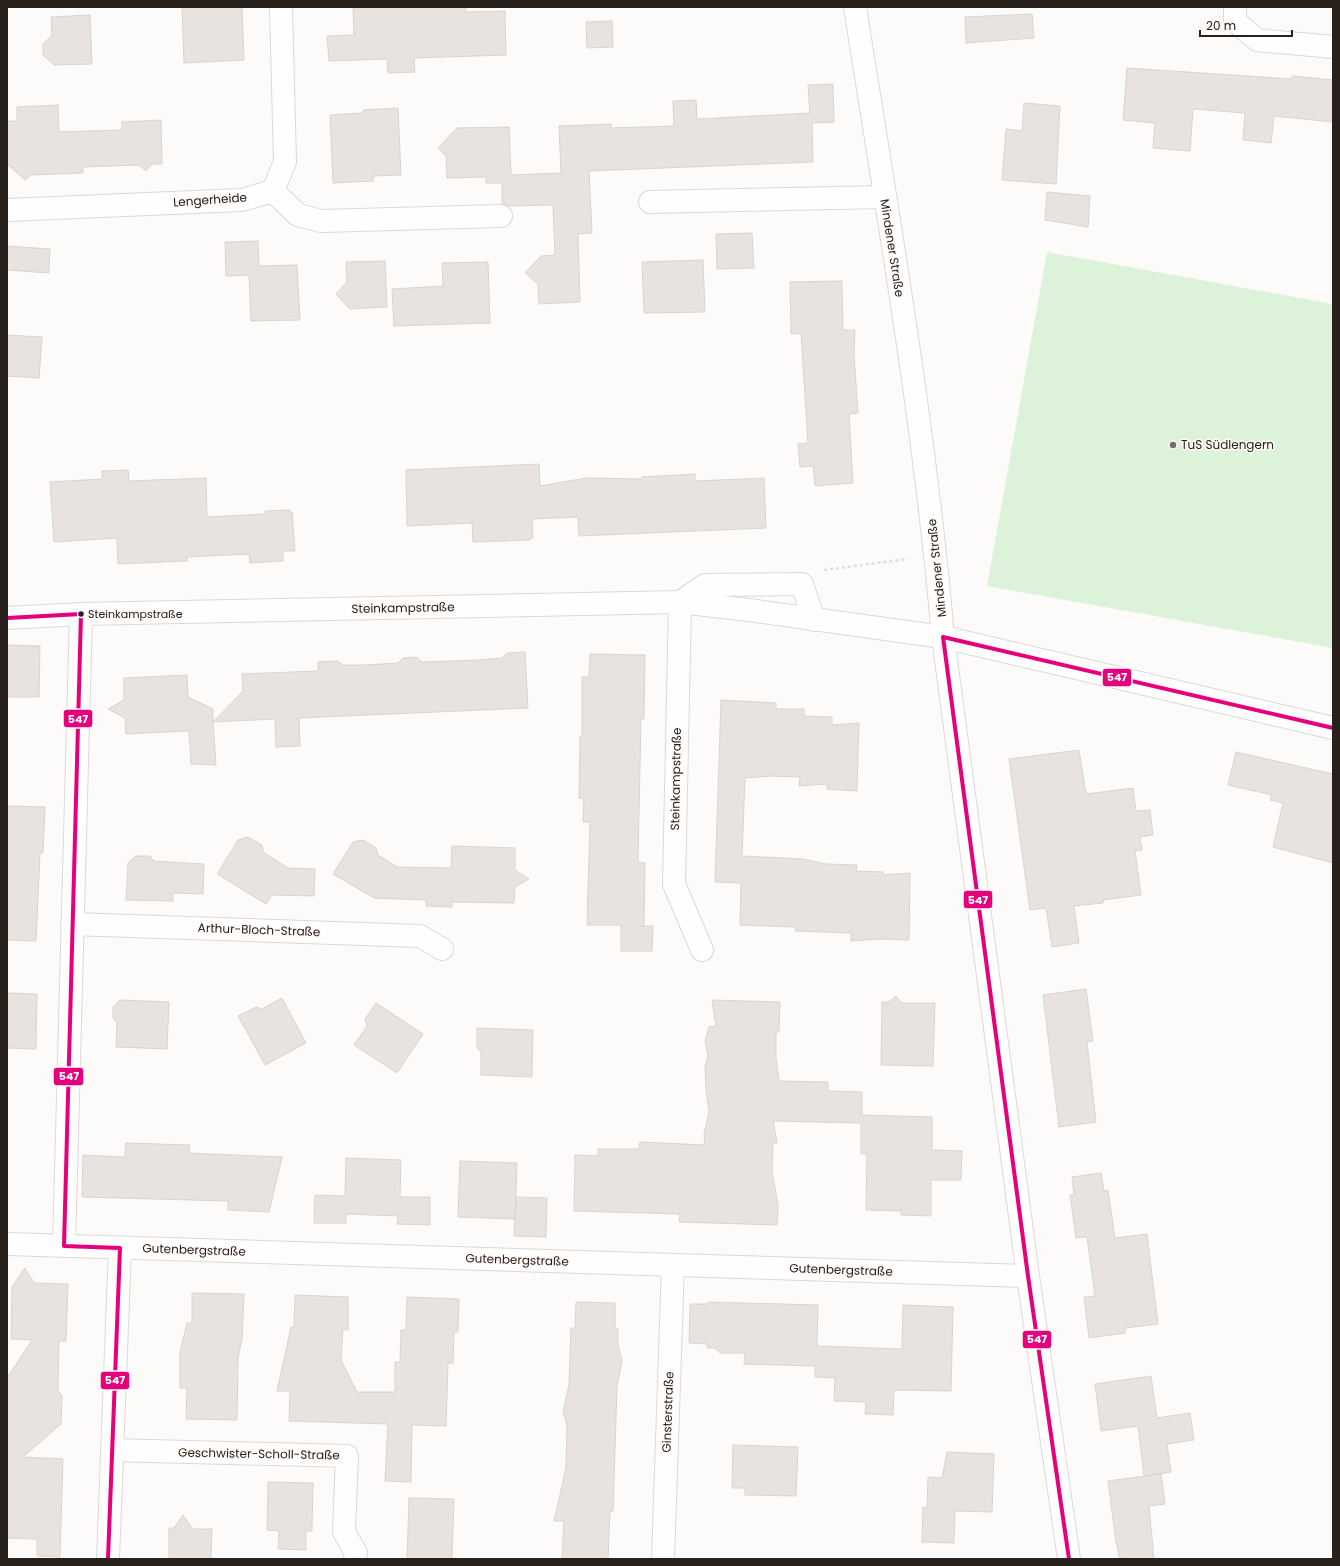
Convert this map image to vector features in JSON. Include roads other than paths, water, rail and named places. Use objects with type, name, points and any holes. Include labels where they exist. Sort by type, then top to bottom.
[{"type":"street","points":[[281,7],[285,162],[273,191],[298,215],[321,221],[501,216]]},
{"type":"street","name":"Mindener Straße","points":[[855,7],[923,447],[936,555],[943,637],[1028,1276],[1069,1559]]},
{"type":"street","points":[[1235,7],[1235,21],[1257,40],[1333,47]]},
{"type":"street","name":"Lengerheide","points":[[7,210],[242,200],[273,191]]},
{"type":"street","points":[[650,202],[885,197]]},
{"type":"street","points":[[680,602],[705,585],[802,584],[814,620]]},
{"type":"street","name":"Steinkampstraße","points":[[7,618],[81,614],[680,602],[943,637],[1333,728]]},
{"type":"street","name":"Steinkampstraße","points":[[680,602],[674,884],[702,950]]},
{"type":"street","points":[[64,1246],[81,614]]},
{"type":"street","name":"Arthur-Bloch-Straße","points":[[72,924],[420,936],[442,949]]},
{"type":"street","name":"Gutenbergstraße","points":[[7,1244],[1028,1276]]},
{"type":"street","points":[[108,1559],[120,1248]]},
{"type":"street","name":"Ginsterstraße","points":[[663,1559],[674,1265]]},
{"type":"street","name":"Geschwister-Scholl-Straße","points":[[113,1450],[347,1456],[344,1532],[356,1553],[355,1559]]},
{"type":"place","name":"TuS Südlengern","points":[[1173,445]]},
{"type":"place","name":"Steinkampstraße","points":[[81,614]]}]
